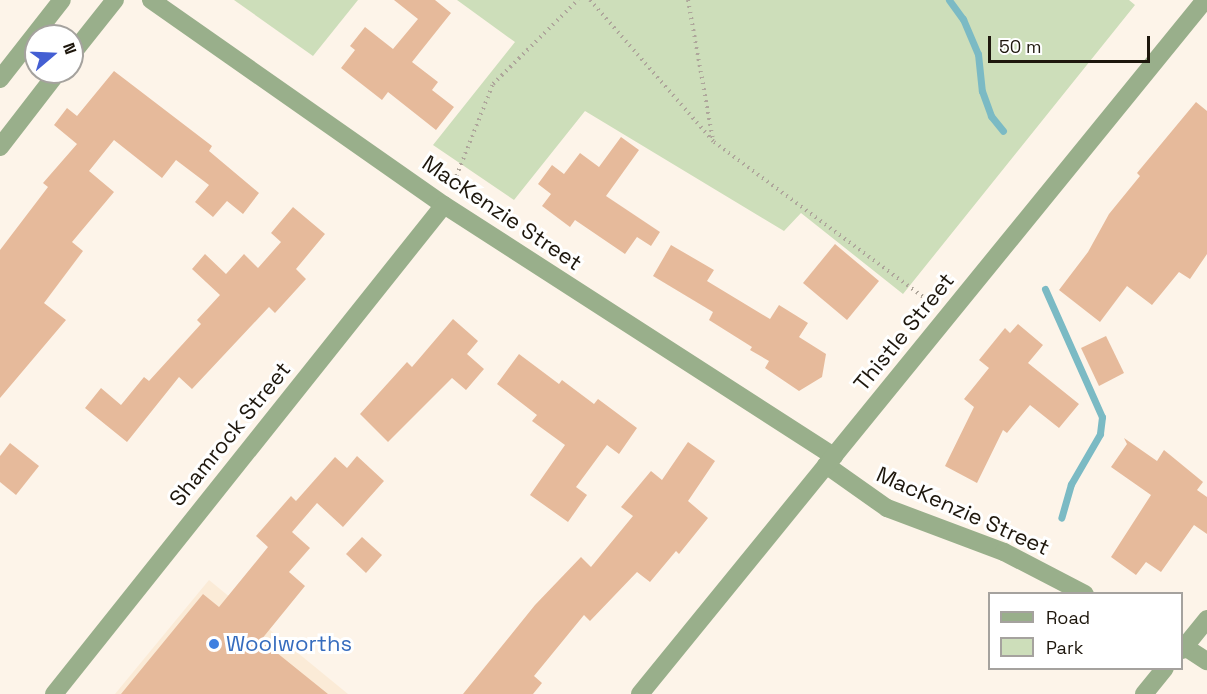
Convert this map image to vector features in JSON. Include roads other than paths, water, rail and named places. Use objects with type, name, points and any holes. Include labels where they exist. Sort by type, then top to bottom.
[{"type":"street","points":[[0,79],[62,0]]},
{"type":"street","points":[[84,39],[115,0]]},
{"type":"street","name":"MacKenzie Street","points":[[151,0],[444,205],[830,461],[887,508],[1004,552],[1081,592]]},
{"type":"street","name":"Thistle Street","points":[[640,694],[1205,0]]},
{"type":"street","points":[[0,147],[49,84]]},
{"type":"street","name":"Shamrock Street","points":[[54,694],[444,205]]},
{"type":"street","points":[[1183,646],[1207,619]]},
{"type":"street","points":[[1183,648],[1207,661]]},
{"type":"street","points":[[1144,694],[1165,670]]},
{"type":"waterway","points":[[949,0],[963,19],[978,54],[982,91],[991,116],[1003,131]]},
{"type":"waterway","points":[[1045,289],[1102,417],[1100,434],[1071,484],[1061,518]]},
{"type":"place","name":"Woolworths","points":[[214,644]]}]
